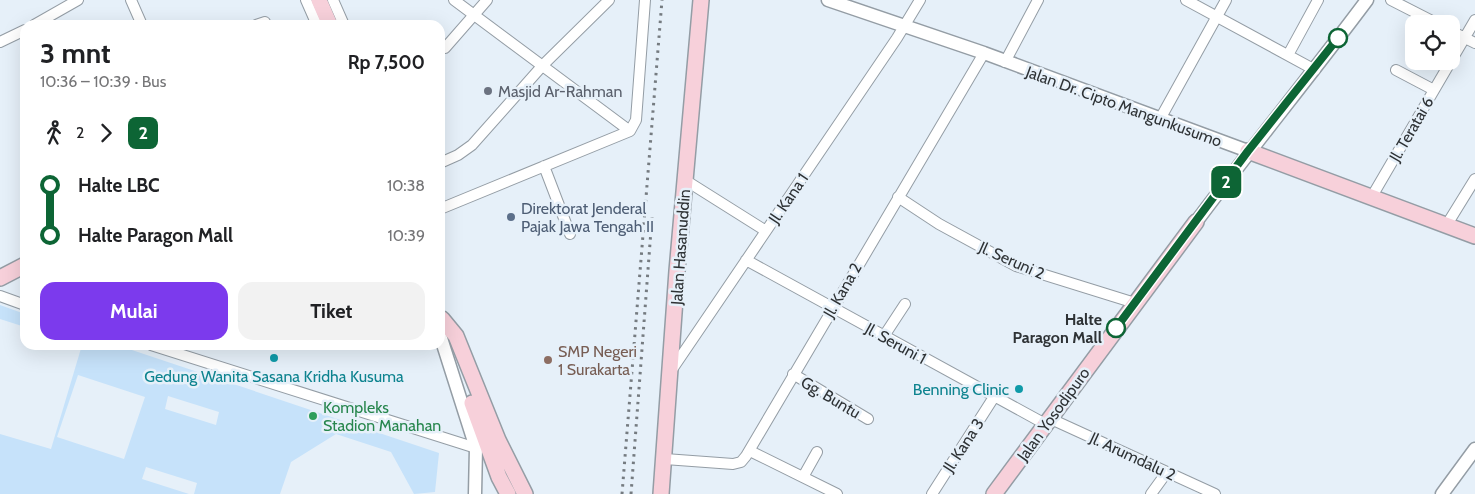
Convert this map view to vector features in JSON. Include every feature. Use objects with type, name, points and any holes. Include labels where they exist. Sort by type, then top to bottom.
[{"type":"main road","name":"Jalan Hasanuddin","points":[[661,494],[701,0]]},
{"type":"main road","points":[[318,2],[327,20]]},
{"type":"main road","name":"Jalan Dr. Cipto Mangunkusumo","points":[[1248,151],[1475,236]]},
{"type":"main road","name":"Jalan Yosodipuro","points":[[994,494],[1196,222]]},
{"type":"main road","points":[[1,274],[20,267]]},
{"type":"main road","points":[[445,322],[456,336],[498,440],[525,494]]},
{"type":"main road","points":[[445,328],[499,477],[508,494]]},
{"type":"street","points":[[44,20],[78,0]]},
{"type":"street","points":[[131,0],[140,20]]},
{"type":"street","points":[[454,0],[630,131]]},
{"type":"street","points":[[445,48],[487,0]]},
{"type":"street","points":[[445,161],[458,156],[472,145],[543,65],[610,0]]},
{"type":"street","points":[[445,207],[630,131],[636,120],[645,0]]},
{"type":"street","name":"Jalan Dr. Cipto Mangunkusumo","points":[[828,0],[984,53],[1248,151]]},
{"type":"street","name":"Jl. Kana 1","points":[[671,371],[905,26],[920,0]]},
{"type":"street","points":[[1005,62],[1038,0]]},
{"type":"street","points":[[1186,0],[1315,70]]},
{"type":"street","points":[[1160,119],[1226,0]]},
{"type":"street","points":[[1288,55],[1318,0]]},
{"type":"street","name":"Jalan Yosodipuro","points":[[1196,222],[1248,151],[1315,70],[1367,0]]},
{"type":"street","points":[[1391,0],[1420,15]]},
{"type":"street","points":[[316,20],[318,2]]},
{"type":"street","points":[[318,2],[338,20]]},
{"type":"street","name":"Jl. Teratai 6","points":[[1460,46],[1475,20]]},
{"type":"street","points":[[0,42],[20,32]]},
{"type":"street","points":[[1460,36],[1475,43]]},
{"type":"street","name":"Jl. Kana 2","points":[[665,459],[733,464],[741,462],[750,451],[793,374],[984,53]]},
{"type":"street","points":[[1396,70],[1434,90]]},
{"type":"street","name":"Jl. Teratai 6","points":[[1372,198],[1446,70]]},
{"type":"street","points":[[544,166],[570,234]]},
{"type":"street","points":[[1446,226],[1475,179]]},
{"type":"street","points":[[685,180],[766,230]]},
{"type":"street","name":"Jl. Seruni 2","points":[[898,197],[939,224],[1016,266],[1135,303]]},
{"type":"street","name":"Jl. Seruni 1","points":[[746,260],[994,397],[1049,422]]},
{"type":"street","points":[[0,296],[20,302]]},
{"type":"street","points":[[884,336],[905,304]]},
{"type":"street","points":[[167,350],[476,448]]},
{"type":"street","points":[[445,350],[476,448],[475,494]]},
{"type":"street","name":"Gg. Buntu","points":[[793,374],[868,419]]},
{"type":"street","name":"Jl. Kana 3","points":[[932,494],[994,397]]},
{"type":"street","name":"Jl. Arumdalu 2","points":[[1049,422],[1215,494]]},
{"type":"street","points":[[1442,494],[1475,449]]},
{"type":"street","points":[[750,451],[837,494]]},
{"type":"street","points":[[803,477],[817,452]]},
{"type":"street","points":[[1151,494],[1167,472]]},
{"type":"shaded area","points":[[0,305],[20,312],[20,325],[0,319]]},
{"type":"shaded area","name":"Kompleks Stadion Manahan","points":[[81,350],[132,350],[439,453],[435,492],[414,494],[391,452],[336,434],[291,462],[280,494],[194,494],[197,483],[146,467],[142,479],[189,494],[0,494],[0,434],[51,449]],"holes":[[[78,375],[145,397],[124,459],[57,437]],[[168,396],[219,412],[216,425],[165,409]]]},
{"type":"railway","points":[[622,494],[662,0]]},
{"type":"railway","points":[[631,494],[652,217]]},
{"type":"bus line","name":"2","points":[[1116,328],[1248,151],[1315,70],[1338,38]]},
{"type":"place","name":"Masjid Ar-Rahman","points":[[488,91]]},
{"type":"place","name":"Direktorat Jenderal Pajak Jawa Tengah II","points":[[511,217]]},
{"type":"place","name":"Halte Paragon Mall","points":[[1116,328]]},
{"type":"place","name":"Gedung Wanita Sasana Kridha Kusuma","points":[[274,358]]},
{"type":"place","name":"SMP Negeri 1 Surakarta","points":[[548,360]]},
{"type":"place","name":"Benning Clinic","points":[[1019,389]]},
{"type":"place","name":"Kompleks Stadion Manahan","points":[[313,416]]}]
